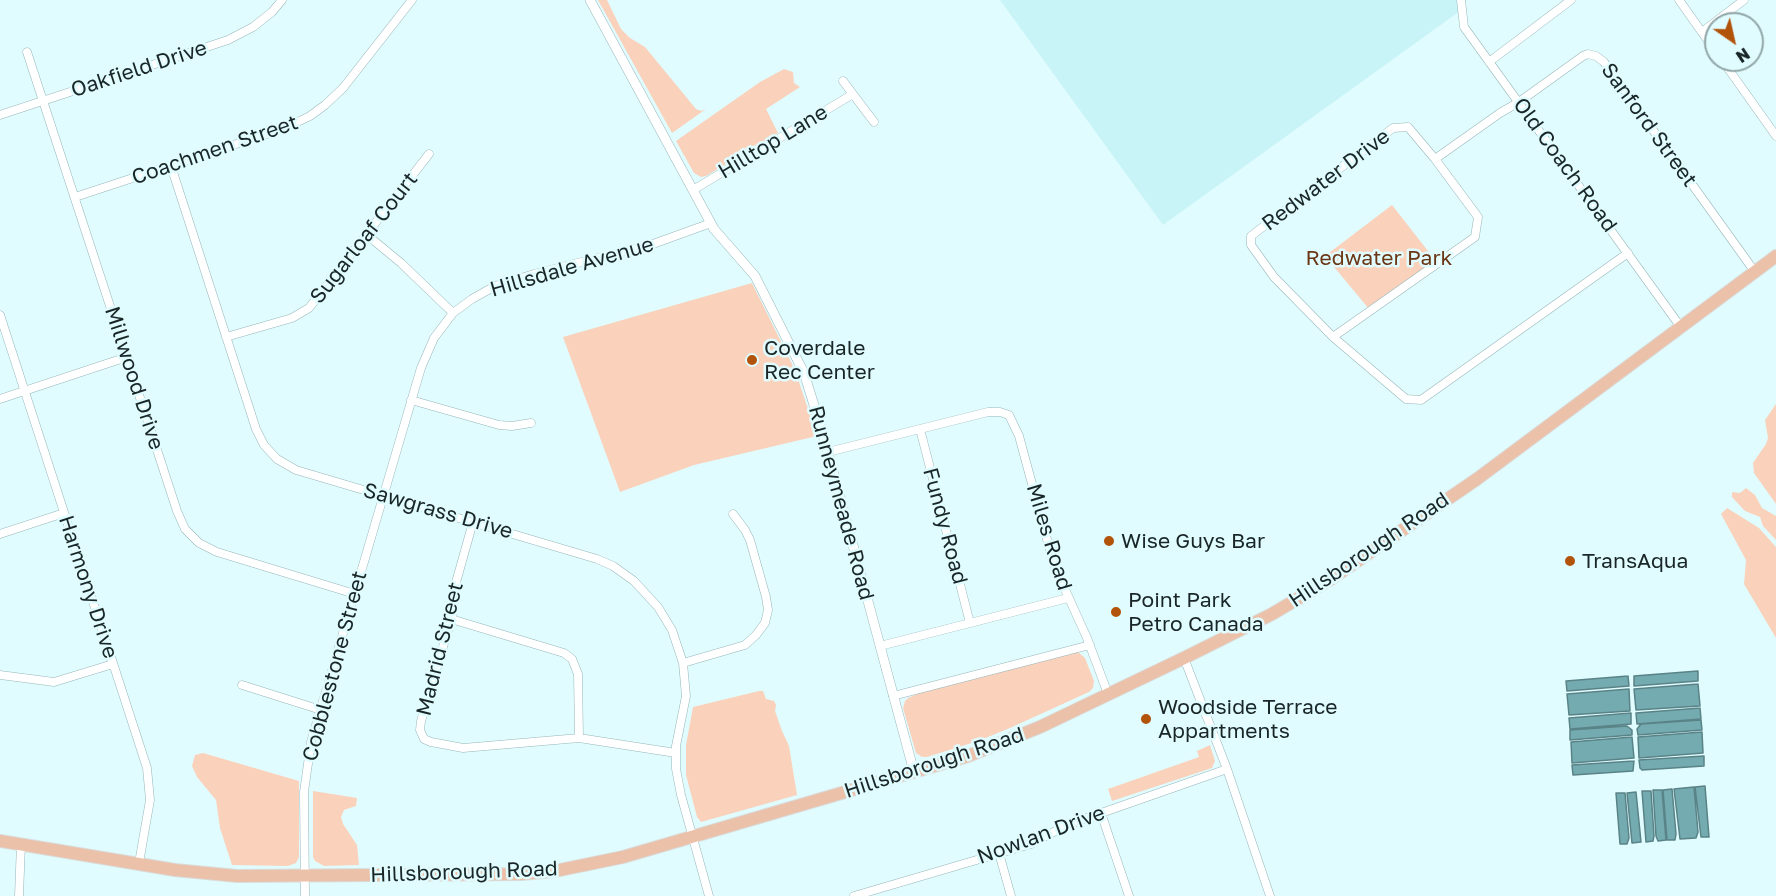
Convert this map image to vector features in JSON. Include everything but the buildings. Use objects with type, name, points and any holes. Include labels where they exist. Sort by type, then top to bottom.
[{"type":"main road","name":"Hillsborough Road","points":[[0,841],[221,875],[264,877],[555,872],[614,860],[914,772],[1007,741],[1272,614],[1331,579],[1477,479],[1776,256]]},
{"type":"street","name":"Oakfield Drive","points":[[0,114],[228,40],[253,27],[272,12],[282,0]]},
{"type":"street","name":"Coachmen Street","points":[[75,197],[285,128],[318,111],[343,88],[412,0]]},
{"type":"street","name":"Runneymeade Road","points":[[590,0],[711,223],[755,276],[789,340],[808,383],[914,772]]},
{"type":"street","name":"Old Coach Road","points":[[1461,0],[1464,27],[1680,326]]},
{"type":"street","points":[[1489,62],[1571,0]]},
{"type":"street","points":[[1679,0],[1704,35]]},
{"type":"street","points":[[1702,32],[1744,0]]},
{"type":"street","name":"Millwood Drive","points":[[27,52],[177,511],[185,529],[205,547],[217,552],[354,594]]},
{"type":"street","name":"Sanford Street","points":[[1519,102],[1582,56],[1588,54],[1596,56],[1604,62],[1755,272]]},
{"type":"street","points":[[1731,72],[1776,136]]},
{"type":"street","points":[[843,81],[874,122]]},
{"type":"street","name":"Hilltop Lane","points":[[693,190],[853,94]]},
{"type":"street","points":[[1435,159],[1519,102]]},
{"type":"street","name":"Redwater Drive","points":[[1334,338],[1475,237],[1478,217],[1435,159],[1408,127],[1393,128],[1251,236],[1251,245],[1274,277],[1334,338],[1407,399],[1421,400],[1629,253]]},
{"type":"street","name":"Sugarloaf Court","points":[[226,337],[292,318],[304,312],[319,297],[429,154]]},
{"type":"street","name":"Sawgrass Drive","points":[[171,166],[256,429],[261,440],[273,455],[289,467],[587,555],[620,571],[647,593],[664,615],[683,663],[686,696],[676,753],[678,786],[709,896]]},
{"type":"street","name":"Hillsdale Avenue","points":[[383,495],[429,347],[453,313],[481,293],[506,282],[653,244],[711,223]]},
{"type":"street","points":[[367,235],[401,263],[453,313]]},
{"type":"street","name":"Harmony Drive","points":[[0,315],[147,768],[150,800],[139,863]]},
{"type":"street","points":[[0,399],[127,357]]},
{"type":"street","points":[[411,400],[498,425],[512,426],[531,423]]},
{"type":"street","name":"Miles Road","points":[[920,429],[988,412],[1005,413],[1012,419],[1019,436],[1054,565],[1090,645],[1108,694]]},
{"type":"street","points":[[828,452],[920,429]]},
{"type":"street","name":"Fundy Road","points":[[920,429],[970,623]]},
{"type":"street","name":"Cobblestone Street","points":[[305,896],[305,778],[308,754],[383,495]]},
{"type":"street","points":[[0,534],[64,513]]},
{"type":"street","points":[[683,663],[745,645],[765,622],[768,610],[766,597],[753,551],[748,535],[733,514]]},
{"type":"street","name":"Madrid Street","points":[[473,522],[455,586],[451,619],[421,721],[420,730],[424,739],[463,748],[579,738],[676,753]]},
{"type":"street","points":[[880,646],[1068,598]]},
{"type":"street","points":[[451,619],[564,653],[572,659],[578,674],[579,738]]},
{"type":"street","points":[[893,696],[1090,645]]},
{"type":"street","points":[[1184,658],[1227,769],[1270,896]]},
{"type":"street","points":[[0,675],[54,682],[113,664]]},
{"type":"street","points":[[242,685],[321,710]]},
{"type":"street","name":"Nowlan Drive","points":[[854,896],[1031,844],[1068,825],[1227,769]]},
{"type":"street","points":[[1101,813],[1129,896]]},
{"type":"street","points":[[19,896],[21,844]]},
{"type":"street","points":[[999,853],[1011,896]]},
{"type":"shaded area","points":[[1000,0],[1460,0],[1460,11],[1163,225]]},
{"type":"shaded area","points":[[1698,671],[1698,681],[1634,686],[1634,676]]},
{"type":"shaded area","points":[[1628,676],[1629,686],[1567,691],[1566,681]]},
{"type":"shaded area","points":[[1698,684],[1700,706],[1636,710],[1634,689]]},
{"type":"shaded area","points":[[1629,689],[1630,711],[1569,715],[1567,694]]},
{"type":"shaded area","points":[[1700,708],[1701,719],[1637,724],[1636,713]]},
{"type":"shaded area","points":[[1631,713],[1631,724],[1570,729],[1569,718]]},
{"type":"shaded area","points":[[1701,720],[1702,730],[1638,735],[1637,729],[1641,724]]},
{"type":"shaded area","points":[[1627,726],[1632,730],[1632,735],[1570,740],[1570,730]]},
{"type":"shaded area","points":[[1702,732],[1703,753],[1639,758],[1638,737]]},
{"type":"shaded area","points":[[1632,737],[1634,758],[1572,763],[1571,742]]},
{"type":"shaded area","points":[[1704,756],[1704,766],[1642,770],[1639,760]]},
{"type":"shaded area","points":[[1634,761],[1633,771],[1573,775],[1572,765]]},
{"type":"shaded area","points":[[1705,786],[1709,837],[1701,837],[1695,787]]},
{"type":"shaded area","points":[[1694,787],[1698,832],[1696,838],[1680,839],[1674,789]]},
{"type":"shaded area","points":[[1672,789],[1676,834],[1675,840],[1667,840],[1663,790]]},
{"type":"shaded area","points":[[1653,790],[1662,790],[1666,840],[1658,841],[1656,836]]},
{"type":"shaded area","points":[[1642,791],[1651,791],[1653,841],[1646,842]]},
{"type":"shaded area","points":[[1636,792],[1641,842],[1632,843],[1627,793]]},
{"type":"shaded area","points":[[1616,793],[1625,793],[1629,838],[1627,844],[1620,844]]},
{"type":"green space","points":[[598,0],[607,0],[621,29],[645,47],[696,109],[701,111],[706,109],[672,133]]},
{"type":"green space","points":[[784,69],[793,72],[794,83],[800,87],[766,109],[778,133],[706,176],[701,177],[694,173],[676,141],[760,82]]},
{"type":"green space","name":"Redwater Park","points":[[1392,205],[1435,260],[1369,309],[1325,256]]},
{"type":"green space","points":[[752,283],[795,370],[817,436],[694,465],[620,492],[563,337]]},
{"type":"green space","points":[[1776,404],[1776,504],[1754,473],[1753,463],[1766,444],[1768,438],[1765,420]]},
{"type":"green space","points":[[1746,488],[1755,495],[1762,508],[1776,516],[1776,540],[1763,526],[1760,517],[1745,511],[1732,497],[1732,492],[1740,493]]},
{"type":"green space","points":[[1727,508],[1759,528],[1776,547],[1776,638],[1744,584],[1746,560],[1721,514]]},
{"type":"green space","points":[[1078,652],[1085,658],[1094,681],[1093,688],[1089,692],[978,741],[927,757],[916,753],[903,708],[908,698],[926,690]]},
{"type":"green space","points":[[763,691],[766,699],[774,701],[776,705],[775,711],[789,746],[797,795],[701,822],[697,817],[686,775],[686,745],[693,707]]},
{"type":"green space","points":[[1210,745],[1215,761],[1212,768],[1112,801],[1108,789],[1199,757],[1197,751]]},
{"type":"green space","points":[[203,753],[299,781],[299,857],[296,863],[288,866],[232,865],[220,828],[216,800],[197,777],[192,766],[195,755]]},
{"type":"green space","points":[[313,791],[357,798],[356,806],[344,810],[341,817],[357,845],[359,865],[324,866],[315,861],[313,857]]},
{"type":"place","name":"Coverdale Rec Center","points":[[752,360]]},
{"type":"place","name":"Wise Guys Bar","points":[[1109,541]]},
{"type":"place","name":"TransAqua","points":[[1570,561]]},
{"type":"place","name":"Point Park Petro Canada","points":[[1116,612]]},
{"type":"place","name":"Woodside Terrace Appartments","points":[[1146,719]]}]
